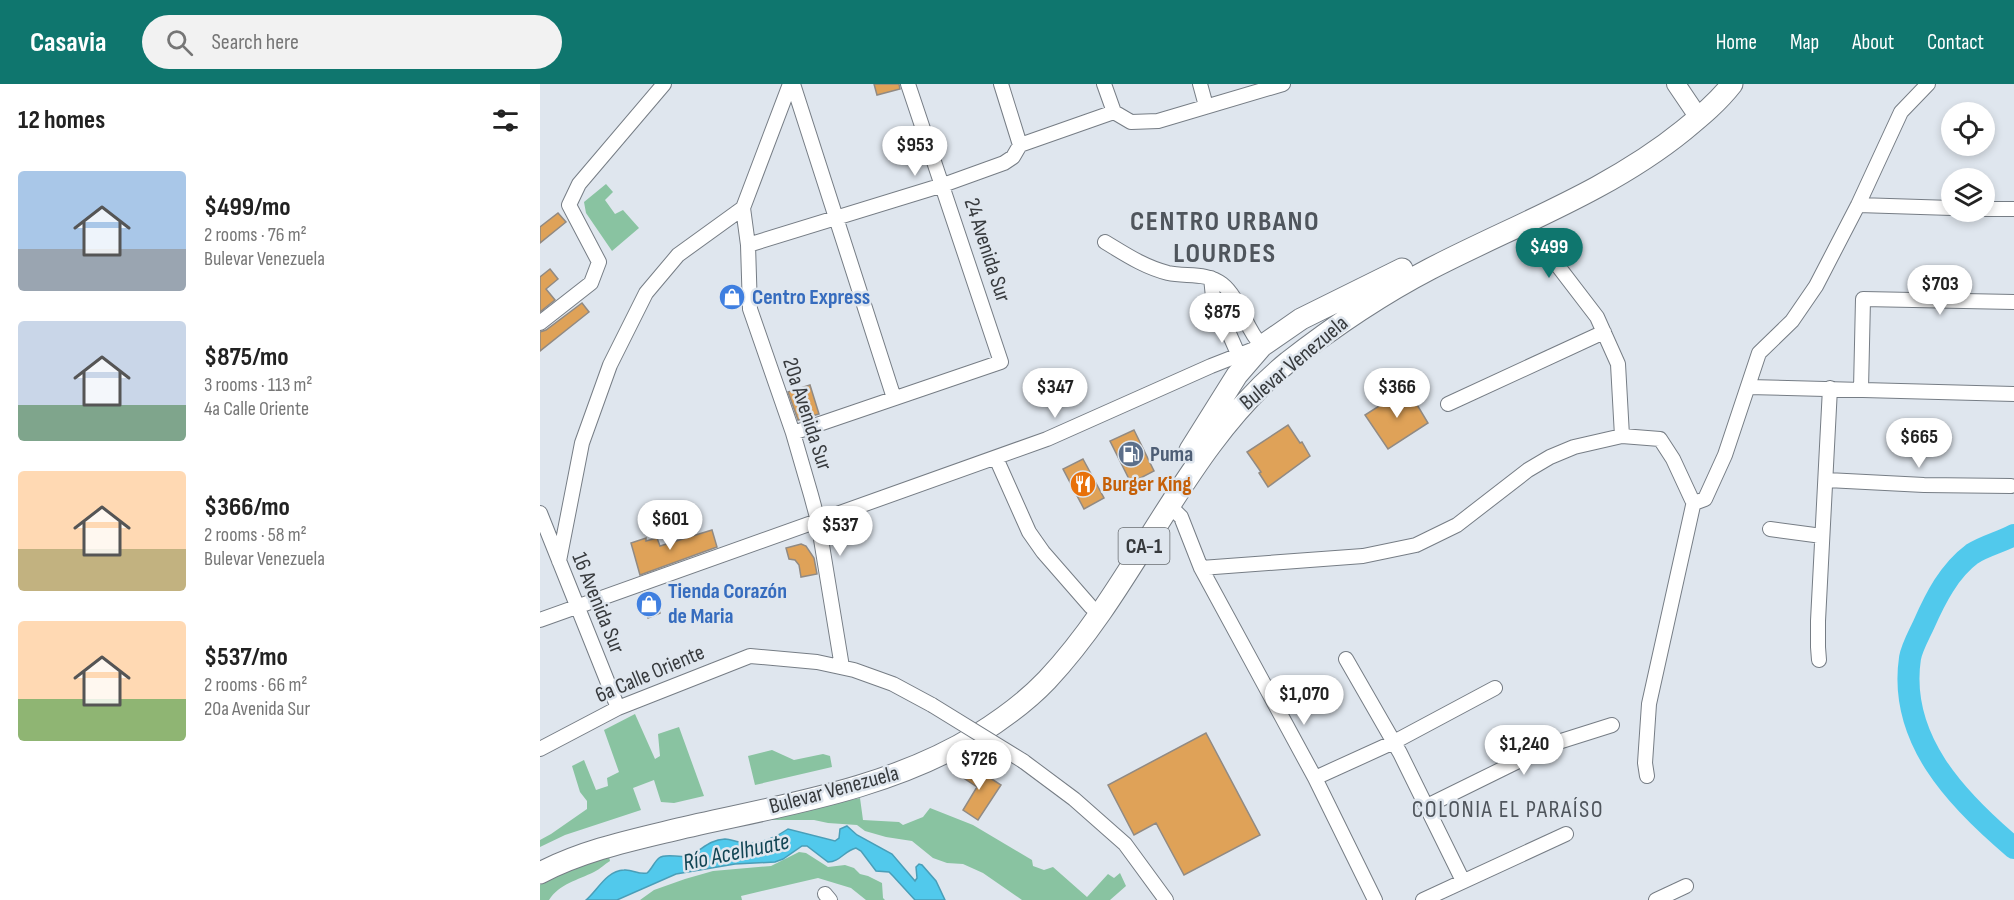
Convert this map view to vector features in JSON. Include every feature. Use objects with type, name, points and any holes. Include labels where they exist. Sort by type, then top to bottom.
[{"type":"highway","name":"Bulevar Venezuela","points":[[540,860],[566,847],[608,834],[872,770],[911,756],[948,738],[975,721],[1024,683],[1069,636],[1090,607],[1241,361],[1315,311],[1547,197],[1622,156],[1694,112],[1724,87]]},
{"type":"highway","name":"Bulevar Venezuela","points":[[540,873],[568,860],[621,842],[869,784],[929,760],[975,736],[1023,702],[1047,680],[1105,606],[1223,428],[1240,407],[1286,364],[1351,315],[1396,287],[1525,223],[1648,157],[1671,140],[1724,87]]},
{"type":"highway","points":[[1671,140],[1694,112]]},
{"type":"highway","points":[[1262,346],[1273,354],[1275,361],[1272,378]]},
{"type":"main road","points":[[1676,84],[1694,112]]},
{"type":"street","points":[[540,323],[591,283],[599,262],[569,205],[579,184],[664,84]]},
{"type":"street","points":[[559,561],[582,443],[610,365],[646,293],[678,255],[742,208],[792,84]]},
{"type":"street","points":[[792,84],[894,398],[793,433]]},
{"type":"street","name":"24 Avenida Sur","points":[[894,398],[1001,362],[908,84]]},
{"type":"street","points":[[1001,84],[1020,145]]},
{"type":"street","points":[[1104,84],[1114,112],[1131,122],[1158,121],[1283,84]]},
{"type":"street","points":[[1200,84],[1206,106]]},
{"type":"street","points":[[1694,501],[1705,499],[1725,455],[1761,350],[1791,321],[1816,286],[1858,205],[1901,112],[1928,84]]},
{"type":"street","points":[[748,245],[1004,163],[1013,157],[1020,145],[1114,112]]},
{"type":"street","points":[[1858,205],[1941,207]]},
{"type":"street","name":"20a Avenida Sur","points":[[742,208],[748,245],[750,309],[793,433],[818,521],[842,667]]},
{"type":"street","points":[[1995,208],[2014,209]]},
{"type":"street","points":[[1525,223],[1597,316],[1618,364],[1622,436]]},
{"type":"street","points":[[1105,242],[1142,264],[1169,273],[1211,278],[1224,286],[1253,338],[1262,346]]},
{"type":"street","points":[[540,620],[996,458],[1241,361],[1213,297],[1211,278]]},
{"type":"street","points":[[1861,389],[1863,299],[2014,302]]},
{"type":"street","points":[[1448,404],[1604,332]]},
{"type":"street","points":[[1748,387],[2014,394]]},
{"type":"street","points":[[1820,660],[1818,647],[1822,536],[1827,480],[1830,388]]},
{"type":"street","points":[[1201,568],[1364,556],[1416,545],[1457,525],[1550,457],[1582,444],[1622,436],[1660,440],[1674,459],[1688,495],[1694,501]]},
{"type":"street","points":[[996,458],[1029,532],[1090,607]]},
{"type":"street","points":[[1827,480],[1924,485],[2011,486]]},
{"type":"street","points":[[1647,776],[1645,763],[1649,704],[1694,501]]},
{"type":"street","points":[[1170,506],[1181,517],[1201,568],[1315,778],[1375,900]]},
{"type":"street","name":"16 Avenida Sur","points":[[540,513],[618,708]]},
{"type":"street","points":[[1770,529],[1822,536]]},
{"type":"street","name":"6a Calle Oriente","points":[[540,749],[618,708],[746,656],[842,667],[893,684],[932,705],[1023,761],[1074,800],[1125,844],[1167,900]]},
{"type":"street","points":[[1346,658],[1394,742],[1463,881]]},
{"type":"street","points":[[1315,778],[1394,742],[1495,688]]},
{"type":"street","points":[[1427,806],[1555,743],[1612,725]]},
{"type":"street","points":[[1423,900],[1566,834]]},
{"type":"street","points":[[1656,900],[1686,886]]},
{"type":"green space","points":[[606,184],[613,192],[605,200],[615,214],[623,210],[639,228],[612,251],[586,213],[584,202]]},
{"type":"green space","points":[[635,714],[655,759],[660,756],[658,734],[679,727],[704,796],[674,803],[661,802],[654,780],[633,788],[641,810],[565,835],[540,847],[540,840],[587,809],[587,801],[580,792],[572,766],[584,760],[596,790],[608,786],[607,778],[619,772],[604,730]]},
{"type":"green space","points":[[772,750],[794,760],[823,754],[830,756],[832,767],[755,785],[748,756]]},
{"type":"green space","points":[[860,798],[863,820],[899,822],[903,825],[923,817],[930,808],[973,825],[1032,860],[1033,866],[1044,870],[1053,867],[1087,897],[1108,874],[1114,878],[1120,873],[1126,886],[1110,900],[1022,900],[983,873],[963,864],[947,863],[933,858],[912,841],[865,831],[857,825],[814,820],[760,820]]},
{"type":"green space","points":[[799,852],[806,853],[828,867],[845,865],[854,868],[860,874],[882,883],[885,900],[866,900],[851,888],[818,878],[741,896],[742,900],[640,900],[654,890],[685,879],[713,871],[771,866]]},
{"type":"green space","points":[[608,853],[610,861],[563,886],[549,900],[540,900],[540,885],[555,875]]},
{"type":"water","name":"Río Acelhuate","points":[[847,826],[857,835],[892,854],[915,881],[916,867],[919,864],[922,865],[936,881],[945,900],[915,900],[889,872],[876,871],[861,851],[856,848],[828,862],[807,846],[802,846],[775,862],[735,864],[676,874],[617,900],[586,900],[607,877],[618,871],[647,873],[662,857],[687,856],[719,840],[758,842],[771,839],[788,829],[835,841],[839,838],[840,829]]},
{"type":"building","points":[[874,84],[899,84],[900,89],[877,95]]},
{"type":"building","points":[[558,213],[566,222],[540,243],[540,227]]},
{"type":"building","points":[[550,269],[558,279],[546,289],[555,300],[540,312],[540,277]]},
{"type":"building","points":[[582,303],[589,312],[540,351],[540,332]]},
{"type":"building","points":[[810,385],[819,414],[798,420],[788,392]]},
{"type":"building","points":[[1407,388],[1428,423],[1388,449],[1365,415]]},
{"type":"building","points":[[1288,425],[1310,456],[1268,487],[1247,452]]},
{"type":"building","name":"Puma","points":[[1134,430],[1154,471],[1131,483],[1110,441]]},
{"type":"building","name":"Burger King","points":[[1083,459],[1104,498],[1084,509],[1063,469]]},
{"type":"building","points":[[712,530],[717,547],[640,575],[631,543],[646,538],[646,541],[657,538],[660,546]]},
{"type":"building","points":[[801,544],[806,546],[814,558],[817,574],[801,577],[799,565],[795,560],[789,559],[786,548]]},
{"type":"building","points":[[654,596],[660,613],[648,618],[641,601]]},
{"type":"building","points":[[1206,733],[1260,835],[1184,875],[1156,823],[1134,835],[1108,785]]},
{"type":"building","points":[[967,763],[1001,785],[978,820],[963,810],[977,787],[959,775]]},
{"type":"waterway","name":"Río Acelhuate","points":[[2014,535],[1972,554],[1950,577],[1933,605],[1912,650],[1909,687],[1913,715],[1936,765],[1972,809],[2014,848]]},
{"type":"place","name":"Centro Express","points":[[732,297]]},
{"type":"place","name":"Puma","points":[[1131,454]]},
{"type":"place","name":"Burger King","points":[[1083,484]]},
{"type":"place","name":"Tienda Corazón de Maria","points":[[649,604]]},
{"type":"district","name":"CENTRO URBANO LOURDES","points":[[1225,237]]},
{"type":"district","name":"COLONIA EL PARAÍSO","points":[[1508,809]]}]
